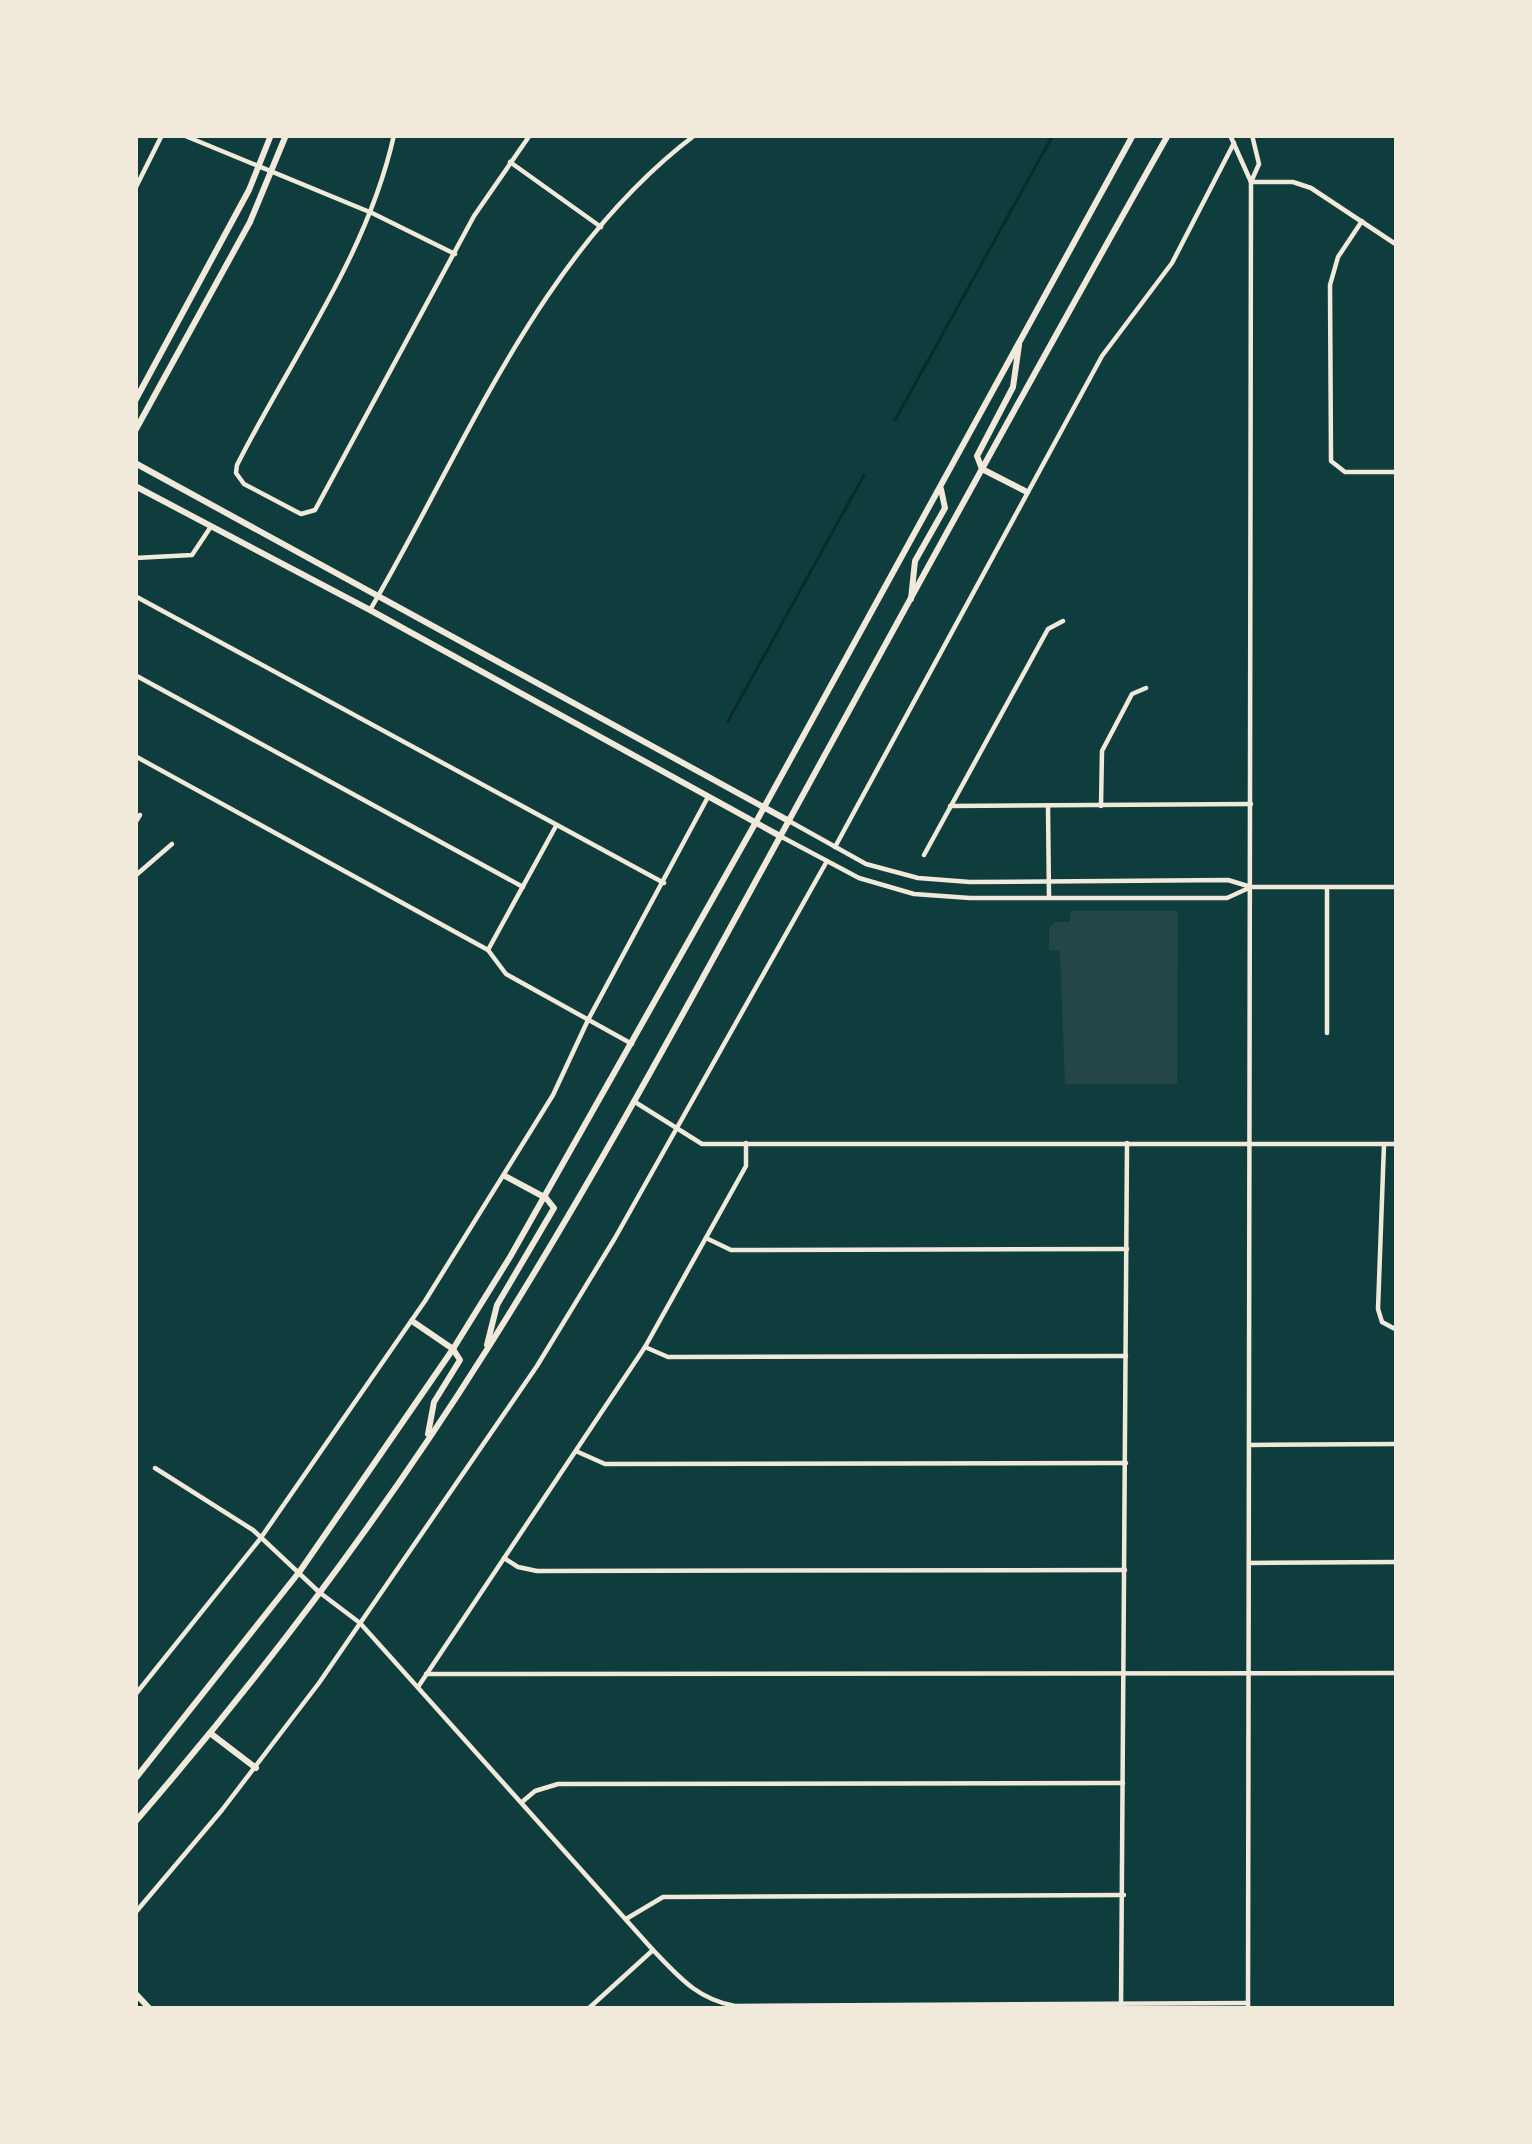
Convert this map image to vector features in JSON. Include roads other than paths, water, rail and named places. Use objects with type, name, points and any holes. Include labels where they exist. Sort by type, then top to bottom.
[{"type":"main road","points":[[135,400],[259,168],[271,135]]},
{"type":"main road","points":[[135,431],[273,174],[286,135]]},
{"type":"main road","points":[[135,1779],[300,1571],[453,1349],[546,1198],[1133,135]]},
{"type":"main road","points":[[135,1822],[319,1592],[485,1354],[633,1101],[1168,135]]},
{"type":"main road","points":[[1019,341],[1013,387],[977,456],[982,469],[1028,492]]},
{"type":"main road","points":[[135,463],[788,821]]},
{"type":"main road","points":[[911,602],[915,561],[945,508],[940,485]]},
{"type":"main road","points":[[135,487],[370,610],[780,836]]},
{"type":"main road","points":[[513,689],[523,673]]},
{"type":"main road","points":[[485,1354],[497,1305],[553,1215],[552,1203],[546,1198],[505,1176]]},
{"type":"main road","points":[[412,1321],[453,1349],[460,1360],[434,1402],[428,1439]]},
{"type":"main road","points":[[210,1733],[256,1768]]},
{"type":"main road","points":[[135,1993],[150,2009]]},
{"type":"street","points":[[135,188],[162,135]]},
{"type":"street","points":[[183,135],[372,213],[454,254]]},
{"type":"street","points":[[394,135],[372,213],[236,473],[244,484],[301,514],[315,510],[454,254],[530,135]]},
{"type":"street","points":[[370,610],[524,332],[645,176],[694,135]]},
{"type":"street","points":[[155,1468],[253,1530],[360,1623],[653,1950],[693,1991],[711,2002],[735,2006],[1248,2006],[1252,182],[1259,164],[1252,135]]},
{"type":"street","points":[[1232,138],[1252,182]]},
{"type":"street","points":[[835,847],[1102,356],[1172,263],[1232,138]]},
{"type":"street","points":[[510,162],[601,227]]},
{"type":"street","points":[[1252,182],[1293,182],[1311,188],[1397,245]]},
{"type":"street","points":[[1362,221],[1339,257],[1330,285],[1334,465],[1345,472],[1397,472]]},
{"type":"street","points":[[135,558],[192,555],[211,526]]},
{"type":"street","points":[[135,596],[664,883]]},
{"type":"street","points":[[924,855],[1048,629],[1063,621]]},
{"type":"street","points":[[135,675],[523,887]]},
{"type":"street","points":[[1101,806],[1102,751],[1132,694],[1146,688]]},
{"type":"street","points":[[135,756],[488,950],[506,974],[632,1044]]},
{"type":"street","points":[[135,1695],[260,1539],[412,1321],[505,1176],[553,1095],[708,796]]},
{"type":"street","points":[[950,806],[1251,804]]},
{"type":"street","points":[[1048,807],[1049,899]]},
{"type":"street","points":[[135,823],[140,814]]},
{"type":"street","points":[[788,821],[866,864],[917,878],[1228,880],[1251,887],[1397,887]]},
{"type":"street","points":[[488,950],[556,826]]},
{"type":"street","points":[[780,836],[886,888],[914,894],[1227,898],[1251,887]]},
{"type":"street","points":[[135,876],[138,868],[172,844]]},
{"type":"street","points":[[135,1913],[256,1768],[537,1366],[827,861]]},
{"type":"street","points":[[1327,887],[1327,1034]]},
{"type":"street","points":[[633,1101],[702,1144],[1397,1144]]},
{"type":"street","points":[[418,1687],[645,1347],[746,1166],[746,1143]]},
{"type":"street","points":[[1121,2006],[1127,1143]]},
{"type":"street","points":[[1384,1144],[1378,1309],[1382,1322],[1397,1330]]},
{"type":"street","points":[[706,1238],[731,1250],[1127,1249]]},
{"type":"street","points":[[645,1347],[668,1358],[1126,1356]]},
{"type":"street","points":[[1249,1445],[1397,1444]]},
{"type":"street","points":[[578,1452],[605,1464],[1126,1463]]},
{"type":"street","points":[[504,1558],[537,1571],[1126,1570]]},
{"type":"street","points":[[1249,1563],[1397,1562]]},
{"type":"street","points":[[426,1674],[1397,1673]]},
{"type":"street","points":[[522,1802],[535,1790],[558,1784],[1125,1783]]},
{"type":"street","points":[[626,1919],[662,1897],[1124,1895]]},
{"type":"street","points":[[588,2009],[653,1950]]},
{"type":"waterway","points":[[895,420],[1053,135]]},
{"type":"waterway","points":[[728,721],[864,475]]}]
